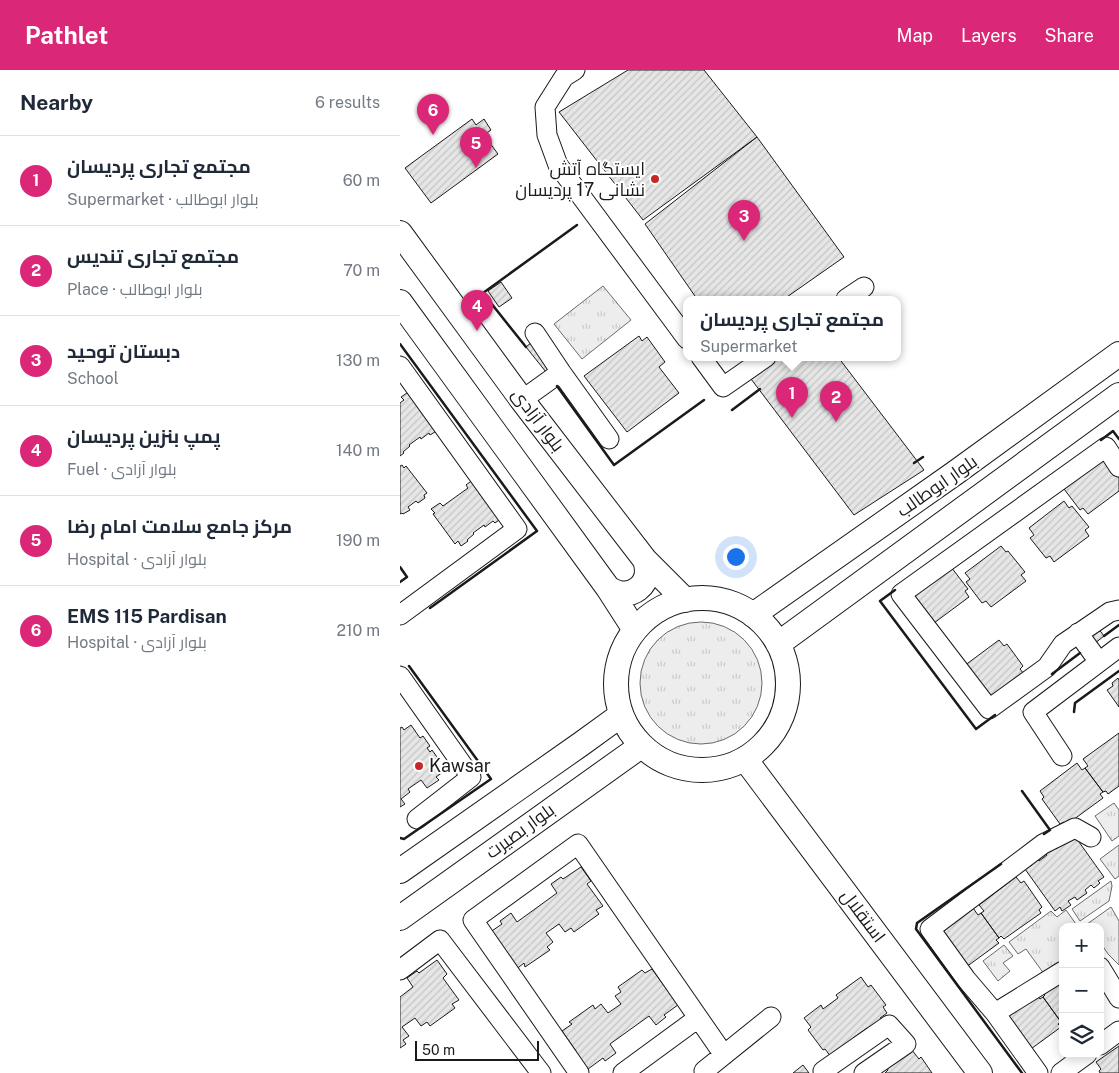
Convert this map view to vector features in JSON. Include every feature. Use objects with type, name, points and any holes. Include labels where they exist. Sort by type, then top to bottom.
[{"type":"main road","name":"بلوار آزادی","points":[[400,233],[522,400],[645,560],[685,600]]},
{"type":"main road","points":[[400,302],[608,588],[635,630]]},
{"type":"main road","name":"بلوار ابوطالب","points":[[753,615],[956,473],[1119,354]]},
{"type":"main road","name":"بلوار ابوطالب","points":[[778,644],[1119,395]]},
{"type":"main road","points":[[608,588],[617,593],[628,593],[638,589],[645,581],[648,570],[645,560]]},
{"type":"main road","points":[[709,598],[732,604],[753,615],[767,628],[778,644],[787,668],[788,695],[780,720],[766,742],[746,759],[725,767],[702,770],[680,768],[659,759],[641,746],[629,731],[621,715],[616,693],[616,670],[623,648],[635,630],[658,610],[685,600],[709,598]]},
{"type":"main road","name":"بلوار بصیرت","points":[[400,871],[621,715]]},
{"type":"main road","name":"بلوار بصیرت","points":[[402,911],[641,746]]},
{"type":"main road","name":"استقلال","points":[[746,759],[980,1073]]},
{"type":"street","points":[[575,70],[564,77],[545,107],[547,135],[558,165],[683,334]]},
{"type":"street","points":[[850,296],[864,287]]},
{"type":"street","points":[[535,333],[609,439]]},
{"type":"street","points":[[703,361],[723,387],[760,361]]},
{"type":"street","points":[[400,366],[517,528],[400,615]]},
{"type":"street","points":[[522,400],[561,372]]},
{"type":"street","points":[[1119,467],[1106,447],[901,594],[989,709],[1047,667],[1063,644],[1110,612],[1119,610]]},
{"type":"street","points":[[1078,633],[1099,662]]},
{"type":"street","points":[[1062,756],[1033,712],[1119,647]]},
{"type":"street","points":[[400,676],[471,777],[416,819]]},
{"type":"street","points":[[1038,1073],[995,1013],[966,979],[930,929],[1043,844],[1076,828],[1091,837]]},
{"type":"street","points":[[579,1073],[473,920],[578,844],[724,1055]]},
{"type":"street","points":[[400,970],[440,940],[541,1073]]},
{"type":"street","points":[[1101,968],[1119,998]]},
{"type":"street","points":[[995,1013],[1059,973]]},
{"type":"street","points":[[705,1073],[704,1071],[771,1017]]},
{"type":"street","points":[[623,1073],[698,1018]]},
{"type":"street","points":[[824,1073],[823,1071],[889,1025],[906,1044],[864,1073]]},
{"type":"street","points":[[1104,1042],[1119,1032]]},
{"type":"street","points":[[1060,1073],[1081,1058]]},
{"type":"green space","points":[[603,286],[631,320],[582,359],[554,324]]},
{"type":"green space","points":[[701,622],[724,627],[744,640],[757,660],[762,683],[757,706],[744,726],[724,739],[701,744],[678,739],[658,726],[645,706],[640,683],[645,660],[658,640],[678,627]]},
{"type":"green space","points":[[1114,803],[1119,810],[1119,836],[1112,841],[1095,816]]},
{"type":"green space","points":[[1119,845],[1119,876],[1115,879],[1100,859]]},
{"type":"green space","points":[[1111,881],[1109,901],[1080,921],[1072,909]]},
{"type":"green space","points":[[1111,907],[1119,921],[1119,965],[1104,948],[1104,923],[1089,923]]},
{"type":"green space","points":[[1066,910],[1075,923],[1059,923],[1059,969],[1047,978],[1026,949],[1018,954],[1009,942],[1051,911],[1057,917]]},
{"type":"green space","points":[[1004,945],[1013,956],[1003,963],[1010,971],[998,981],[983,961]]},
{"type":"building","name":"ایستگاه آتش نشانی 17 پردیسان","points":[[628,70],[704,70],[757,137],[643,220],[559,112]]},
{"type":"building","points":[[472,119],[476,125],[484,119],[491,130],[484,135],[498,154],[431,203],[405,168]]},
{"type":"building","points":[[757,137],[844,257],[788,296],[695,296],[645,224]]},
{"type":"building","points":[[501,282],[512,298],[499,307],[488,291]]},
{"type":"building","points":[[639,336],[642,341],[647,337],[665,362],[659,367],[679,393],[627,432],[584,376]]},
{"type":"building","points":[[533,341],[553,366],[546,372],[526,347]]},
{"type":"building","points":[[767,361],[841,361],[924,470],[854,515],[748,375]]},
{"type":"building","points":[[410,391],[438,430],[430,435],[429,433],[421,439],[420,437],[409,445],[400,456],[400,403],[404,400],[401,397]]},
{"type":"building","points":[[1098,453],[1119,474],[1119,491],[1088,514],[1083,508],[1080,510],[1064,489],[1068,486],[1063,480]]},
{"type":"building","points":[[402,465],[404,468],[406,466],[427,493],[424,495],[425,498],[418,503],[416,501],[408,507],[410,510],[400,514],[400,466]]},
{"type":"building","points":[[474,479],[502,518],[495,523],[493,521],[485,527],[484,525],[473,533],[468,541],[461,546],[458,541],[455,544],[431,509],[440,503],[443,506],[468,488],[466,485]]},
{"type":"building","points":[[1064,501],[1069,508],[1072,506],[1089,527],[1085,530],[1089,536],[1054,562],[1050,556],[1046,558],[1030,538],[1034,535],[1029,528]]},
{"type":"building","points":[[1001,546],[1006,552],[1008,551],[1025,572],[1021,575],[1026,581],[991,607],[986,601],[982,603],[966,582],[970,579],[965,573]]},
{"type":"building","points":[[951,567],[968,589],[965,591],[969,597],[934,623],[909,589]]},
{"type":"building","points":[[1098,628],[1104,636],[1094,644],[1087,636]]},
{"type":"building","points":[[999,640],[1004,646],[1007,644],[1023,666],[1020,669],[1024,674],[989,701],[964,666]]},
{"type":"building","points":[[1118,678],[1119,707],[1107,690],[1113,686],[1112,683]]},
{"type":"building","name":"Kawsar","points":[[411,725],[420,738],[423,736],[430,746],[427,748],[430,752],[432,750],[437,757],[434,760],[443,772],[436,777],[439,780],[427,788],[421,780],[408,789],[410,792],[401,799],[405,804],[400,807],[400,728],[402,727],[404,730]]},
{"type":"building","points":[[1119,733],[1119,786],[1108,794],[1106,791],[1103,792],[1085,768],[1088,766],[1083,759]]},
{"type":"building","points":[[1077,763],[1082,770],[1085,768],[1103,792],[1100,794],[1103,798],[1066,825],[1064,822],[1060,824],[1042,799],[1044,797],[1040,791]]},
{"type":"building","points":[[1074,835],[1104,877],[1098,881],[1100,883],[1094,888],[1091,885],[1085,890],[1087,893],[1077,900],[1075,897],[1068,901],[1071,905],[1062,911],[1060,907],[1055,911],[1025,869],[1032,865],[1030,862],[1036,857],[1039,861],[1047,855],[1044,852],[1053,846],[1056,849]]},
{"type":"building","points":[[581,867],[591,881],[587,884],[603,906],[596,910],[599,914],[574,932],[571,928],[565,932],[559,924],[546,933],[553,942],[547,947],[550,950],[525,967],[524,963],[514,971],[483,937],[502,924],[500,921],[511,913],[517,922],[557,893],[551,884],[561,877],[563,879]]},
{"type":"building","points":[[1016,877],[1021,883],[1024,881],[1042,907],[1039,910],[1041,913],[1004,939],[1001,936],[999,938],[981,913],[984,911],[979,905]]},
{"type":"building","points":[[973,908],[978,915],[981,913],[999,938],[996,940],[999,943],[962,970],[936,936]]},
{"type":"building","points":[[437,960],[447,974],[443,978],[459,1000],[452,1004],[455,1008],[430,1026],[427,1022],[421,1026],[415,1018],[402,1027],[409,1036],[403,1040],[406,1044],[400,1048],[400,997],[413,987],[407,978],[417,971],[419,973]]},
{"type":"building","points":[[652,969],[668,991],[672,988],[682,1002],[664,1015],[666,1017],[656,1025],[649,1016],[610,1044],[616,1053],[605,1061],[603,1058],[584,1072],[572,1054],[576,1051],[562,1031],[572,1024],[569,1022],[593,1005],[595,1009],[601,1004],[608,1013],[621,1004],[615,996],[621,992],[618,987],[642,970],[645,973]]},
{"type":"building","points":[[1059,975],[1059,1019],[1043,997],[1045,995],[1040,988]]},
{"type":"building","points":[[861,977],[868,987],[871,985],[886,1005],[883,1007],[887,1013],[880,1018],[882,1021],[869,1031],[867,1028],[853,1038],[856,1041],[831,1057],[825,1049],[823,1050],[808,1030],[811,1027],[804,1018],[821,1005],[823,1009],[838,998],[836,995]]},
{"type":"building","points":[[1035,992],[1040,999],[1043,997],[1059,1019],[1059,1028],[1024,1054],[998,1020]]},
{"type":"building","points":[[1119,1046],[1119,1073],[1100,1073],[1101,1069],[1096,1062]]},
{"type":"building","points":[[911,1049],[919,1059],[921,1057],[932,1073],[885,1073],[888,1070],[887,1067]]},
{"type":"building","points":[[803,1065],[809,1073],[793,1073]]},
{"type":"wall","points":[[526,347],[483,293],[577,225]]},
{"type":"wall","points":[[400,344],[537,531],[430,608]]},
{"type":"wall","points":[[557,386],[614,465],[704,400]]},
{"type":"wall","points":[[732,410],[760,389]]},
{"type":"wall","points":[[1101,440],[1113,431],[1119,439]]},
{"type":"wall","points":[[914,463],[923,457]]},
{"type":"wall","points":[[400,567],[407,577],[400,582]]},
{"type":"wall","points":[[895,590],[880,601],[976,729],[995,715]]},
{"type":"wall","points":[[1104,636],[1119,625]]},
{"type":"wall","points":[[1052,674],[1080,653]]},
{"type":"wall","points":[[400,838],[404,839],[491,779],[409,666]]},
{"type":"wall","points":[[1074,712],[1075,703],[1119,671]]},
{"type":"wall","points":[[1022,791],[1050,830],[1044,834]]},
{"type":"wall","points":[[1001,864],[917,923],[916,929],[1022,1073]]},
{"type":"place","name":"EMS 115 Pardisan","points":[[433,135]]},
{"type":"place","name":"مرکز جامع سلامت امام رضا","points":[[476,168]]},
{"type":"place","name":"ایستگاه آتش نشانی 17 پردیسان","points":[[655,179]]},
{"type":"place","name":"دبستان توحید","points":[[744,241]]},
{"type":"place","name":"پمپ بنزین پردیسان","points":[[477,331]]},
{"type":"place","name":"مجتمع تجاری پردیسان","points":[[792,418]]},
{"type":"place","name":"مجتمع تجاری تندیس","points":[[836,422]]},
{"type":"place","name":"Kawsar","points":[[419,766]]}]
